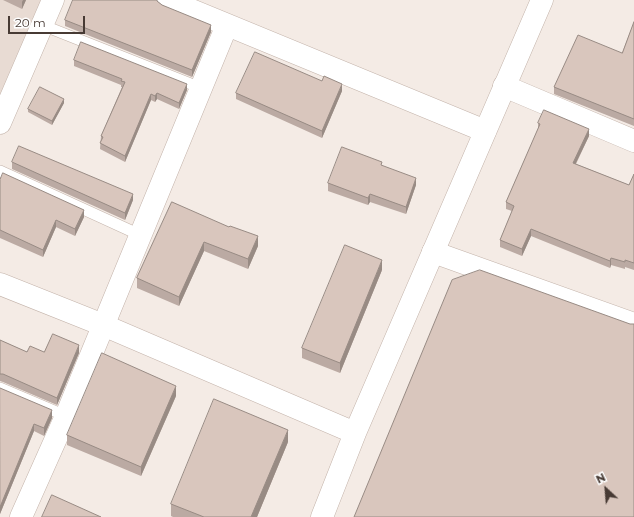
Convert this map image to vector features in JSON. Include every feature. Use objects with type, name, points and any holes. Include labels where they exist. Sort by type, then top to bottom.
[{"type":"street","points":[[0,123],[53,0]]},
{"type":"street","points":[[167,0],[485,132]]},
{"type":"street","points":[[322,517],[355,433],[542,0]]},
{"type":"street","points":[[21,517],[66,416],[227,25]]},
{"type":"street","points":[[504,86],[634,141]]},
{"type":"street","points":[[434,252],[634,324]]},
{"type":"street","points":[[0,284],[103,324],[355,433]]},
{"type":"lane","points":[[42,25],[201,88]]},
{"type":"lane","points":[[0,172],[140,235]]},
{"type":"lane","points":[[0,388],[66,416]]},
{"type":"shaded area","points":[[0,0],[41,0],[0,98]]},
{"type":"building","points":[[73,0],[157,0],[162,5],[211,25],[192,70],[65,20]]},
{"type":"building","points":[[634,22],[634,119],[554,87],[578,35],[622,53]]},
{"type":"building","points":[[81,42],[187,84],[179,103],[157,93],[155,96],[151,94],[125,156],[100,143],[103,137],[101,136],[125,82],[121,81],[122,79],[74,60]]},
{"type":"building","points":[[255,52],[322,81],[324,76],[342,84],[322,131],[236,93]]},
{"type":"building","points":[[40,87],[64,99],[52,121],[28,109]]},
{"type":"building","points":[[544,110],[589,129],[573,163],[629,185],[634,174],[634,263],[611,258],[610,261],[531,229],[522,249],[500,240],[514,206],[506,202],[540,124],[538,123]]},
{"type":"building","points":[[19,146],[133,194],[125,213],[12,162]]},
{"type":"building","points":[[342,147],[382,162],[381,165],[416,178],[406,207],[370,194],[368,198],[328,183]]},
{"type":"building","points":[[3,173],[84,210],[75,229],[56,220],[43,250],[0,230],[0,180]]},
{"type":"building","points":[[172,202],[229,227],[230,226],[258,236],[248,259],[204,242],[179,297],[137,278]]},
{"type":"building","points":[[345,245],[382,260],[340,363],[302,348]]},
{"type":"building","points":[[480,270],[630,324],[634,324],[634,517],[354,517],[452,280]]},
{"type":"building","points":[[53,334],[79,345],[57,398],[0,374],[0,340],[27,352],[30,346],[44,352]]},
{"type":"building","points":[[102,353],[176,386],[141,467],[67,435]]},
{"type":"building","points":[[0,388],[52,410],[44,428],[34,424],[0,507]]},
{"type":"building","points":[[214,399],[288,430],[251,517],[204,517],[171,504]]},
{"type":"building","points":[[52,495],[101,517],[42,517]]}]
